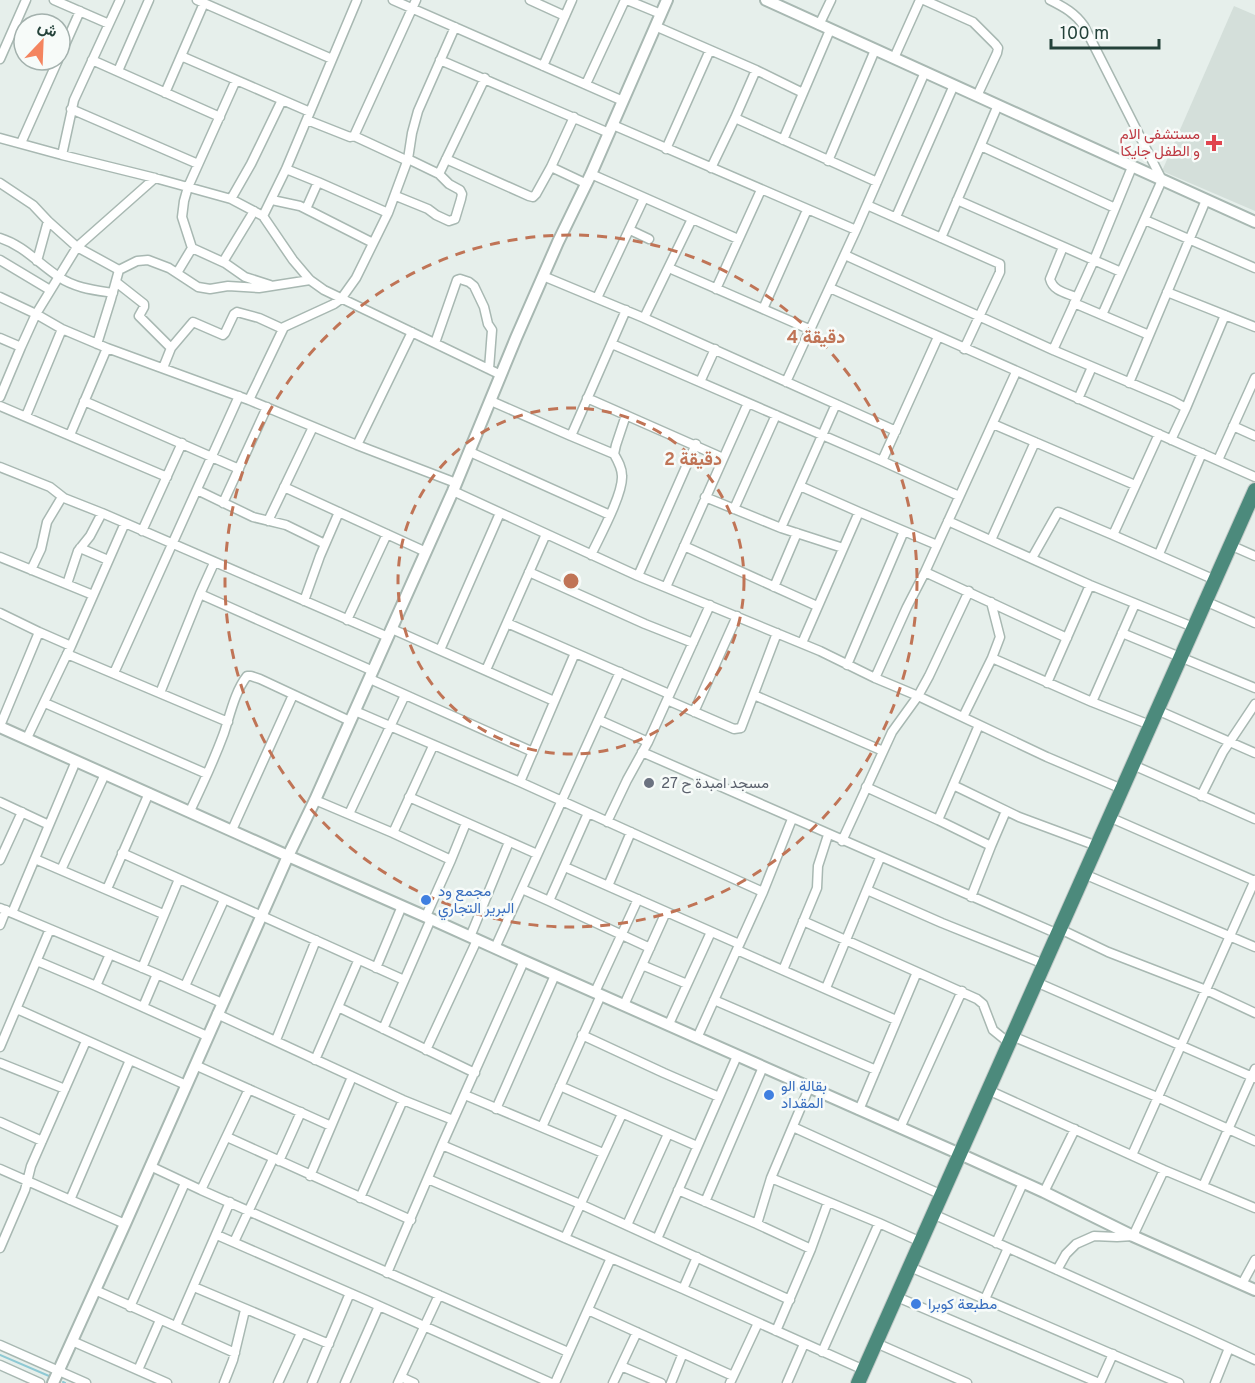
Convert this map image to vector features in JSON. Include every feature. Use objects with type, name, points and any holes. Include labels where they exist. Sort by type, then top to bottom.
[{"type":"highway","points":[[861,1376],[1255,490]]},
{"type":"street","points":[[0,59],[26,0]]},
{"type":"street","points":[[54,0],[109,24]]},
{"type":"street","points":[[62,155],[71,109],[120,0]]},
{"type":"street","points":[[118,71],[149,0]]},
{"type":"street","points":[[263,216],[286,169],[357,0]]},
{"type":"street","points":[[393,0],[414,4],[456,27],[623,101]]},
{"type":"street","points":[[530,0],[565,16]]},
{"type":"street","points":[[543,66],[572,0]]},
{"type":"street","points":[[586,84],[626,0],[661,14]]},
{"type":"street","points":[[53,1383],[261,915],[455,487],[543,276],[589,179],[667,0]]},
{"type":"street","points":[[819,25],[831,0]]},
{"type":"street","points":[[894,58],[922,0],[973,22],[998,48],[977,96]]},
{"type":"street","points":[[1050,0],[1068,9],[1084,26],[1162,180],[1102,315]]},
{"type":"street","points":[[165,93],[200,1],[333,59]]},
{"type":"street","points":[[773,1],[819,25],[1255,222]]},
{"type":"street","points":[[354,136],[414,4]]},
{"type":"street","points":[[72,29],[80,11]]},
{"type":"street","points":[[656,26],[803,93]]},
{"type":"street","points":[[249,400],[283,328],[341,299],[356,278],[396,196],[408,160],[418,111],[456,27]]},
{"type":"street","points":[[783,140],[830,30]]},
{"type":"street","points":[[666,149],[710,50]]},
{"type":"street","points":[[828,160],[875,50]]},
{"type":"street","points":[[181,56],[282,100],[350,137],[354,136],[439,174],[462,194],[455,219],[449,221],[428,208],[396,196]]},
{"type":"street","points":[[92,60],[220,117]]},
{"type":"street","points":[[440,60],[574,117],[666,149],[856,230]]},
{"type":"street","points":[[711,168],[756,70]]},
{"type":"street","points":[[21,143],[53,72]]},
{"type":"street","points":[[786,382],[845,255],[925,72]]},
{"type":"street","points":[[439,174],[485,78]]},
{"type":"street","points":[[236,80],[188,187],[182,217],[192,248],[223,262],[245,277],[273,286]]},
{"type":"street","points":[[896,218],[954,85]]},
{"type":"street","points":[[231,199],[282,100]]},
{"type":"street","points":[[941,238],[998,105]]},
{"type":"street","points":[[71,109],[198,164]]},
{"type":"street","points":[[446,159],[533,197],[551,167],[574,117]]},
{"type":"street","points":[[735,118],[877,182]]},
{"type":"street","points":[[0,138],[231,199],[263,216],[293,260],[310,280],[324,290],[501,375]]},
{"type":"street","points":[[981,146],[1115,208]]},
{"type":"street","points":[[551,167],[644,198],[738,239]]},
{"type":"street","points":[[1053,350],[1094,260],[1132,167]]},
{"type":"street","points":[[286,169],[388,213]]},
{"type":"street","points":[[0,397],[36,314],[77,247],[155,178]]},
{"type":"street","points":[[306,209],[318,182]]},
{"type":"street","points":[[0,183],[33,205],[77,247],[119,270]]},
{"type":"street","points":[[716,289],[761,190]]},
{"type":"street","points":[[597,298],[644,198]]},
{"type":"street","points":[[272,200],[306,209],[373,243]]},
{"type":"street","points":[[957,200],[1121,272]]},
{"type":"street","points":[[1129,383],[1206,200]]},
{"type":"street","points":[[867,205],[1000,264],[1000,272],[964,349]]},
{"type":"street","points":[[763,309],[807,210]]},
{"type":"street","points":[[223,262],[255,211]]},
{"type":"street","points":[[644,318],[692,219]]},
{"type":"street","points":[[1145,220],[1255,268]]},
{"type":"street","points":[[37,261],[48,221]]},
{"type":"street","points":[[630,230],[649,238]]},
{"type":"street","points":[[0,238],[14,242],[58,277],[74,286],[113,293]]},
{"type":"street","points":[[1063,247],[1050,279],[1051,284],[1102,315],[1149,335]]},
{"type":"street","points":[[177,273],[192,248]]},
{"type":"street","points":[[845,255],[1186,408]]},
{"type":"street","points":[[0,260],[50,290]]},
{"type":"street","points":[[97,344],[119,270],[136,261],[148,260],[163,265],[204,289],[228,286],[256,288],[310,280]]},
{"type":"street","points":[[669,268],[811,330]]},
{"type":"street","points":[[543,276],[715,349],[896,431]]},
{"type":"street","points":[[435,343],[457,280],[469,282],[474,286],[492,330],[489,369]]},
{"type":"street","points":[[116,282],[144,304],[139,316],[171,348]]},
{"type":"street","points":[[830,288],[1255,477]]},
{"type":"street","points":[[1167,292],[1255,327]]},
{"type":"street","points":[[0,297],[97,344],[267,407],[455,487],[500,513],[591,555],[802,643],[1047,757],[1122,789]]},
{"type":"street","points":[[571,436],[626,310]]},
{"type":"street","points":[[163,368],[171,348],[193,322],[224,335],[236,312],[283,328]]},
{"type":"street","points":[[1171,440],[1225,315]]},
{"type":"street","points":[[26,416],[62,329]]},
{"type":"street","points":[[357,445],[412,332]]},
{"type":"street","points":[[882,461],[938,337]]},
{"type":"street","points":[[0,338],[21,347]]},
{"type":"street","points":[[612,344],[959,496]]},
{"type":"street","points":[[70,435],[107,348]]},
{"type":"street","points":[[700,382],[715,349]]},
{"type":"street","points":[[1078,399],[1092,367]]},
{"type":"street","points":[[875,678],[1016,372]]},
{"type":"street","points":[[1218,460],[1255,378]]},
{"type":"street","points":[[114,674],[239,396]]},
{"type":"street","points":[[587,398],[696,444],[723,458]]},
{"type":"street","points":[[84,401],[239,469]]},
{"type":"street","points":[[491,401],[614,453]]},
{"type":"street","points":[[666,587],[748,403]]},
{"type":"street","points":[[781,528],[836,404]]},
{"type":"street","points":[[0,406],[167,477]]},
{"type":"street","points":[[223,503],[267,407]]},
{"type":"street","points":[[591,555],[610,514],[622,479],[621,468],[614,453],[626,415]]},
{"type":"street","points":[[734,509],[776,416]]},
{"type":"street","points":[[993,424],[1136,485]]},
{"type":"street","points":[[1233,426],[1255,436]]},
{"type":"street","points":[[268,521],[314,427]]},
{"type":"street","points":[[1113,535],[1159,434]]},
{"type":"street","points":[[992,540],[1035,442]]},
{"type":"street","points":[[142,531],[182,443]]},
{"type":"street","points":[[638,576],[696,444]]},
{"type":"street","points":[[470,452],[610,514]]},
{"type":"street","points":[[1159,554],[1202,453]]},
{"type":"street","points":[[0,467],[51,487],[62,497],[347,620],[441,650],[554,701]]},
{"type":"street","points":[[800,486],[937,545]]},
{"type":"street","points":[[284,487],[426,552]]},
{"type":"street","points":[[197,490],[253,517],[286,525],[325,544]]},
{"type":"street","points":[[31,570],[41,549],[47,522],[62,497]]},
{"type":"street","points":[[705,497],[781,528],[843,548]]},
{"type":"street","points":[[304,601],[339,512]]},
{"type":"street","points":[[802,643],[859,512]]},
{"type":"street","points":[[67,584],[80,548],[90,536],[102,513]]},
{"type":"street","points":[[441,650],[500,513]]},
{"type":"street","points":[[1032,558],[1058,513],[1062,513],[1215,580]]},
{"type":"street","points":[[948,521],[1090,585],[1193,627]]},
{"type":"street","points":[[27,738],[69,650],[124,523]]},
{"type":"street","points":[[847,665],[904,531]]},
{"type":"street","points":[[774,587],[797,533]]},
{"type":"street","points":[[347,620],[387,534]]},
{"type":"street","points":[[486,670],[546,534]]},
{"type":"street","points":[[1230,545],[1255,556]]},
{"type":"street","points":[[684,546],[817,606]]},
{"type":"street","points":[[80,548],[108,560]]},
{"type":"street","points":[[0,557],[93,596]]},
{"type":"street","points":[[160,693],[214,562]]},
{"type":"street","points":[[925,572],[1067,638]]},
{"type":"street","points":[[529,573],[693,643]]},
{"type":"street","points":[[1047,683],[1090,585]]},
{"type":"street","points":[[842,841],[883,751],[898,722],[918,696],[929,676],[969,591]]},
{"type":"street","points":[[200,594],[371,675],[405,695],[533,752]]},
{"type":"street","points":[[1205,601],[1255,623]]},
{"type":"street","points":[[963,717],[1000,637],[991,602]]},
{"type":"street","points":[[1092,702],[1135,604]]},
{"type":"street","points":[[607,822],[648,742],[710,605]]},
{"type":"street","points":[[0,614],[39,632],[114,674],[228,722]]},
{"type":"street","points":[[694,712],[737,616]]},
{"type":"street","points":[[507,623],[620,672],[694,712],[734,729],[739,729],[743,725],[777,633]]},
{"type":"street","points":[[39,632],[0,726],[960,1154],[1133,1236],[1255,1290]]},
{"type":"street","points":[[1122,633],[1255,688]]},
{"type":"street","points":[[520,782],[575,653]]},
{"type":"street","points":[[992,658],[1150,725]]},
{"type":"street","points":[[495,948],[620,672]]},
{"type":"street","points":[[190,811],[243,681],[247,676],[251,676],[293,695],[390,726],[763,892]]},
{"type":"street","points":[[232,830],[293,695]]},
{"type":"street","points":[[349,814],[405,695]]},
{"type":"street","points":[[754,695],[883,751]]},
{"type":"street","points":[[45,703],[207,774]]},
{"type":"street","points":[[1201,796],[1229,742],[1255,704]]},
{"type":"street","points":[[1157,710],[1255,753]]},
{"type":"street","points":[[599,720],[648,742]]},
{"type":"street","points":[[938,820],[979,725]]},
{"type":"street","points":[[393,833],[433,746]]},
{"type":"street","points":[[642,753],[971,897],[1206,990],[1255,1013]]},
{"type":"street","points":[[0,925],[35,859],[76,761]]},
{"type":"street","points":[[1132,765],[1255,819]]},
{"type":"street","points":[[61,870],[105,774]]},
{"type":"street","points":[[953,785],[1006,811],[1097,846]]},
{"type":"street","points":[[866,787],[991,846]]},
{"type":"street","points":[[106,889],[149,793]]},
{"type":"street","points":[[409,797],[537,854]]},
{"type":"street","points":[[315,800],[451,860]]},
{"type":"street","points":[[0,802],[49,825]]},
{"type":"street","points":[[971,897],[1006,811]]},
{"type":"street","points":[[0,860],[3,848],[22,812]]},
{"type":"street","points":[[549,901],[588,813]]},
{"type":"street","points":[[1109,817],[1255,881],[1132,1155]]},
{"type":"street","points":[[697,1038],[763,892],[792,819]]},
{"type":"street","points":[[383,1029],[466,823]]},
{"type":"street","points":[[608,886],[631,832]]},
{"type":"street","points":[[783,970],[818,888],[818,866],[828,835]]},
{"type":"street","points":[[426,1050],[473,938],[509,842]]},
{"type":"street","points":[[122,854],[404,980]]},
{"type":"street","points":[[826,988],[880,858]]},
{"type":"street","points":[[35,859],[164,914]]},
{"type":"street","points":[[565,867],[711,932],[783,970],[896,1020]]},
{"type":"street","points":[[1084,874],[1255,947]]},
{"type":"street","points":[[142,968],[179,879]]},
{"type":"street","points":[[522,889],[650,948]]},
{"type":"street","points":[[867,890],[1044,964]]},
{"type":"street","points":[[542,1127],[582,1035],[621,934],[638,899]]},
{"type":"street","points":[[185,986],[224,900]]},
{"type":"street","points":[[376,968],[402,906]]},
{"type":"street","points":[[6,910],[222,1003]]},
{"type":"street","points":[[624,1005],[666,912]]},
{"type":"street","points":[[803,921],[980,1001],[991,1028],[995,1032],[1157,1097],[1255,1142]]},
{"type":"street","points":[[0,1047],[50,929]]},
{"type":"street","points":[[669,1024],[711,932]]},
{"type":"street","points":[[276,1040],[316,940]]},
{"type":"street","points":[[96,986],[110,954]]},
{"type":"street","points":[[315,1060],[358,960]]},
{"type":"street","points":[[37,961],[207,1036]]},
{"type":"street","points":[[387,1273],[524,961]]},
{"type":"street","points":[[642,965],[687,984]]},
{"type":"street","points":[[859,1110],[917,972]]},
{"type":"street","points":[[143,1007],[157,974]]},
{"type":"street","points":[[496,1109],[555,975]]},
{"type":"street","points":[[1036,982],[1181,1046],[1254,1074],[1203,1186]]},
{"type":"street","points":[[900,1128],[962,991]]},
{"type":"street","points":[[714,1000],[876,1071]]},
{"type":"street","points":[[338,1007],[475,1073]]},
{"type":"street","points":[[17,1009],[186,1085]]},
{"type":"street","points":[[217,1014],[403,1100],[453,1120]]},
{"type":"street","points":[[582,1035],[719,1097]]},
{"type":"street","points":[[0,1248],[22,1199],[31,1166],[86,1041]]},
{"type":"street","points":[[657,1239],[737,1056]]},
{"type":"street","points":[[70,1200],[130,1060]]},
{"type":"street","points":[[0,1063],[65,1089]]},
{"type":"street","points":[[195,1065],[331,1126]]},
{"type":"street","points":[[705,1202],[763,1067]]},
{"type":"street","points":[[310,1176],[352,1077]]},
{"type":"street","points":[[560,1086],[697,1146]]},
{"type":"street","points":[[757,1224],[771,1178],[809,1088]]},
{"type":"street","points":[[201,1190],[249,1089]]},
{"type":"street","points":[[988,1089],[1164,1170],[1255,1208]]},
{"type":"street","points":[[465,1095],[603,1153]]},
{"type":"street","points":[[360,1198],[403,1100]]},
{"type":"street","points":[[234,1242],[301,1112]]},
{"type":"street","points":[[565,1238],[621,1114]]},
{"type":"street","points":[[0,1122],[42,1140]]},
{"type":"street","points":[[793,1127],[942,1195]]},
{"type":"street","points":[[1044,1192],[1075,1130]]},
{"type":"street","points":[[627,1225],[668,1134]]},
{"type":"street","points":[[227,1137],[411,1220]]},
{"type":"street","points":[[442,1145],[580,1204],[790,1300]]},
{"type":"street","points":[[150,1166],[568,1352]]},
{"type":"street","points":[[0,1169],[125,1224]]},
{"type":"street","points":[[1133,1236],[1164,1170]]},
{"type":"street","points":[[771,1178],[921,1242]]},
{"type":"street","points":[[428,1179],[776,1331],[822,1352],[861,1376]]},
{"type":"street","points":[[130,1307],[185,1183]]},
{"type":"street","points":[[996,1243],[1023,1183]]},
{"type":"street","points":[[678,1190],[811,1249]]},
{"type":"street","points":[[176,1326],[230,1202]]},
{"type":"street","points":[[776,1331],[811,1249],[828,1202]]},
{"type":"street","points":[[933,1214],[1255,1360]]},
{"type":"street","points":[[822,1352],[879,1223]]},
{"type":"street","points":[[216,1235],[553,1383],[611,1257]]},
{"type":"street","points":[[1057,1270],[1066,1254],[1077,1244],[1094,1236],[1133,1236]]},
{"type":"street","points":[[985,1299],[1008,1248]]},
{"type":"street","points":[[683,1289],[697,1257]]},
{"type":"street","points":[[1242,1284],[1255,1260]]},
{"type":"street","points":[[910,1267],[1179,1383]]},
{"type":"street","points":[[194,1287],[329,1344]]},
{"type":"street","points":[[95,1290],[235,1353]]},
{"type":"street","points":[[312,1383],[350,1293]]},
{"type":"street","points":[[414,1383],[399,1380],[439,1295]]},
{"type":"street","points":[[897,1297],[1100,1383],[1113,1354]]},
{"type":"street","points":[[345,1383],[379,1306]]},
{"type":"street","points":[[224,1383],[235,1353],[245,1310]]},
{"type":"street","points":[[588,1310],[683,1353],[731,1380],[758,1323]]},
{"type":"street","points":[[138,1370],[160,1320]]},
{"type":"street","points":[[613,1383],[637,1332]]},
{"type":"street","points":[[278,1383],[301,1333]]},
{"type":"street","points":[[72,1341],[167,1383]]},
{"type":"street","points":[[876,1343],[967,1383]]},
{"type":"street","points":[[787,1383],[804,1344]]},
{"type":"street","points":[[0,1345],[86,1383]]},
{"type":"street","points":[[1215,1383],[1229,1348]]},
{"type":"street","points":[[670,1383],[683,1353]]},
{"type":"street","points":[[20,1355],[26,1376]]},
{"type":"street","points":[[0,1365],[40,1383]]},
{"type":"street","points":[[621,1366],[661,1383]]},
{"type":"shaded area","name":"مستشفى الام و الطفل جايكا","points":[[1234,6],[1255,15],[1255,211],[1162,171]]},
{"type":"waterway","points":[[0,1355],[49,1376]]},
{"type":"place","name":"مستشفى الام و الطفل جايكا","points":[[1214,143]]},
{"type":"place","name":"مسجد امبدة ح 27","points":[[649,783]]},
{"type":"place","name":"مجمع ود البرير التجاري","points":[[426,900]]},
{"type":"place","name":"بقالة الو المقداد","points":[[769,1095]]},
{"type":"place","name":"مطبعة كوبرا","points":[[916,1304]]}]
